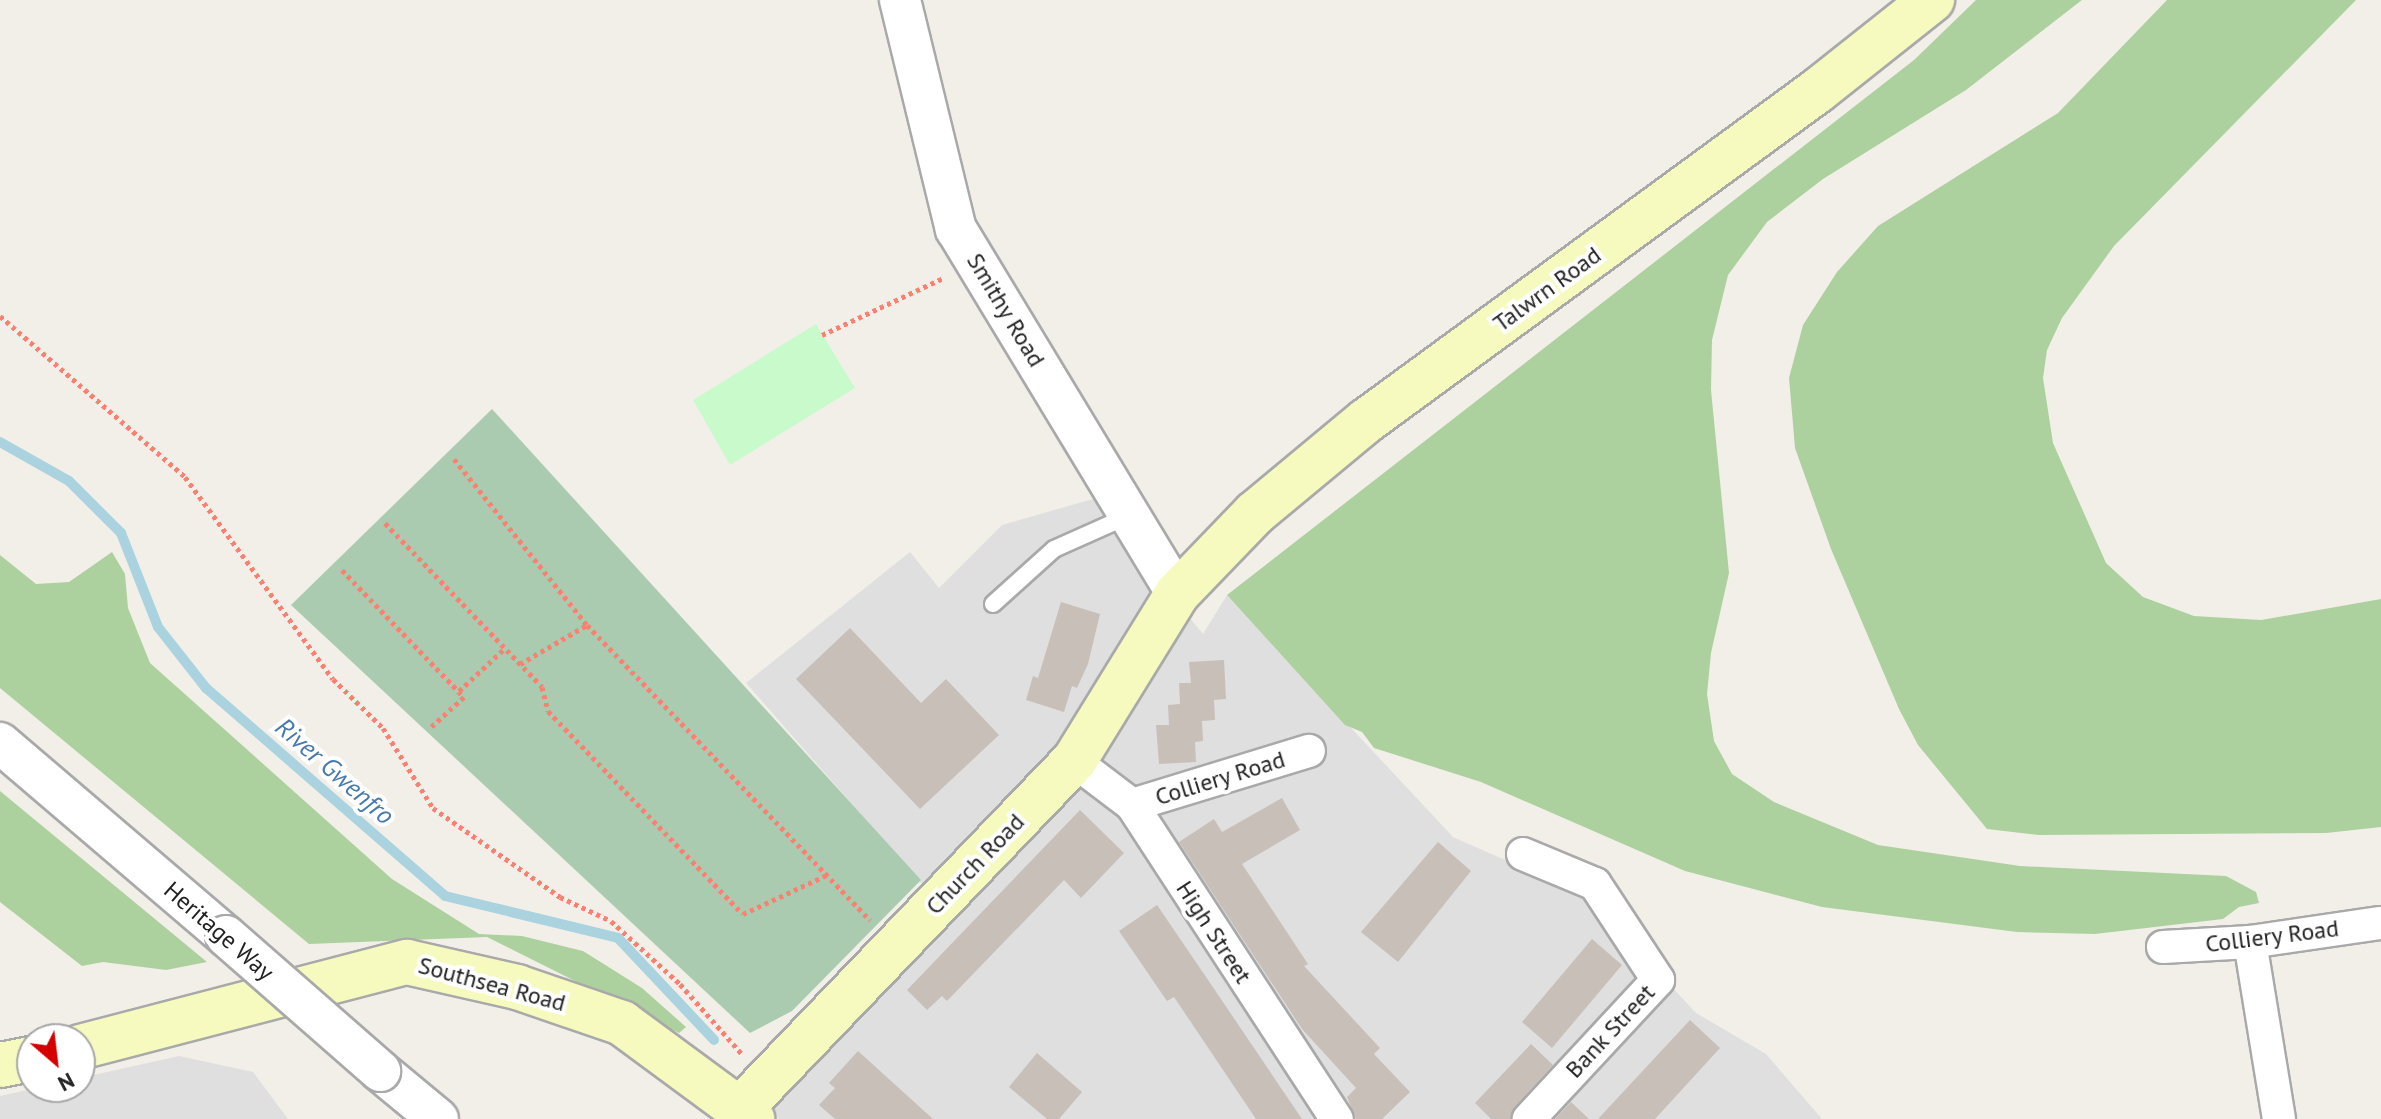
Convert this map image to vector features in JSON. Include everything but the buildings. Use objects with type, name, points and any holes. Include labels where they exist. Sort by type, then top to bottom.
[{"type":"main road","name":"Talwrn Road","points":[[1177,594],[1255,513],[1366,421],[1817,91],[1932,0]]},
{"type":"main road","name":"Church Road","points":[[753,1103],[1074,761],[1177,594]]},
{"type":"main road","name":"Southsea Road","points":[[96,1043],[407,962],[517,987],[622,1023],[753,1103]]},
{"type":"street","name":"Smithy Road","points":[[900,0],[956,229],[1177,594]]},
{"type":"street","name":"Heritage Way","points":[[0,743],[438,1119]]},
{"type":"street","name":"Colliery Road","points":[[1132,805],[1309,751]]},
{"type":"street","name":"High Street","points":[[1074,761],[1132,805],[1337,1119]]},
{"type":"street","name":"Bank Street","points":[[1523,854],[1595,884],[1658,980],[1529,1119]]},
{"type":"street","name":"Colliery Road","points":[[2163,947],[2250,942],[2381,923]]},
{"type":"street","points":[[2250,942],[2279,1119]]},
{"type":"lane","points":[[993,604],[1054,549],[1129,515]]},
{"type":"path","points":[[822,335],[976,262]]},
{"type":"path","points":[[0,316],[185,477],[333,679],[383,728],[433,808],[560,897],[611,921],[680,984],[753,1103]]},
{"type":"path","points":[[454,459],[587,625],[873,924]]},
{"type":"path","points":[[385,523],[542,687],[548,711],[743,914],[827,875]]},
{"type":"path","points":[[342,570],[464,697],[429,729]]},
{"type":"path","points":[[520,664],[587,625]]},
{"type":"path","points":[[459,691],[503,650]]},
{"type":"shaded area","points":[[1093,499],[1203,634],[1227,595],[1453,837],[1587,896],[1696,1013],[1766,1054],[1822,1119],[779,1119],[771,1111],[950,916],[746,683],[910,552],[939,588],[1002,525]]},
{"type":"shaded area","points":[[179,1056],[253,1072],[288,1119],[0,1119],[0,1096],[16,1092],[16,1103],[96,1103],[96,1074]]},
{"type":"green space","points":[[1976,0],[2082,0],[1966,90],[1823,179],[1767,222],[1728,275],[1712,340],[1711,390],[1729,573],[1711,653],[1707,694],[1714,741],[1732,774],[1774,802],[1878,845],[2020,866],[2226,876],[2256,892],[2259,903],[2239,907],[2223,919],[2095,934],[2017,932],[1822,907],[1685,871],[1481,782],[1374,748],[1362,732],[1345,725],[1227,595],[1914,60]]},
{"type":"green space","points":[[2167,0],[2356,0],[2114,246],[2062,318],[2047,350],[2043,378],[2053,443],[2106,563],[2143,597],[2194,616],[2261,620],[2381,599],[2381,827],[2326,833],[2039,835],[1987,829],[1918,745],[1899,709],[1831,549],[1795,448],[1789,378],[1803,325],[1837,272],[1878,226],[2058,113]]},
{"type":"green space","points":[[816,324],[855,388],[730,465],[693,400]]},
{"type":"green space","points":[[492,409],[921,880],[792,1011],[750,1033],[291,605]]},
{"type":"green space","points":[[112,552],[125,574],[128,608],[150,663],[392,879],[479,934],[522,936],[583,951],[642,988],[686,1027],[679,1033],[487,937],[309,944],[0,688],[0,555],[36,584],[69,582]]},
{"type":"green space","points":[[0,791],[207,962],[166,970],[103,962],[82,966],[0,902]]},
{"type":"waterway","name":"River Gwenfro","points":[[0,442],[69,481],[121,533],[158,627],[206,688],[445,896],[618,938],[714,1040]]}]
